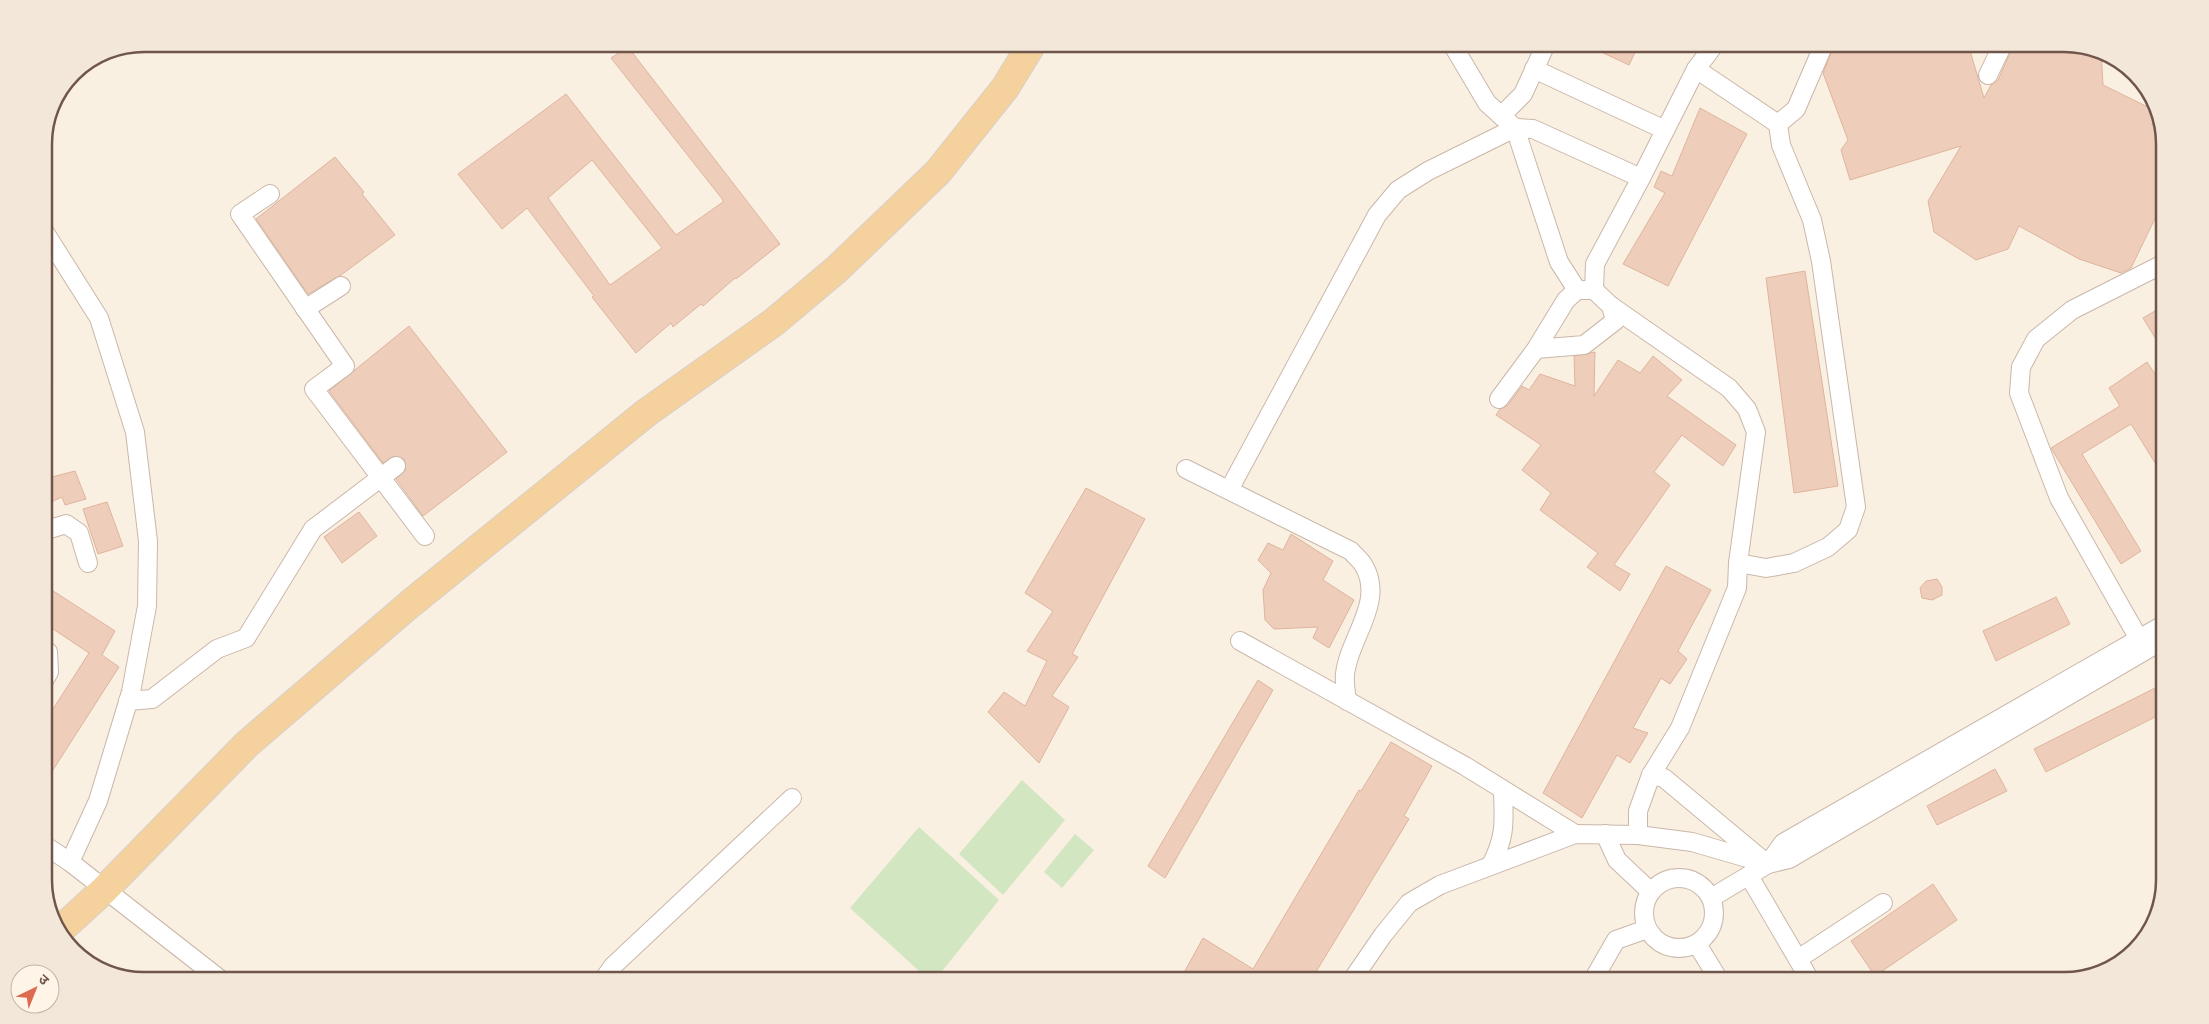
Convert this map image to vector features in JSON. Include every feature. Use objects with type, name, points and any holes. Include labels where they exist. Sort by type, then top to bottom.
[{"type":"main road","points":[[65,926],[104,890],[246,745],[410,604],[646,413],[774,322],[837,269],[938,172],[1005,88],[1027,52]]},
{"type":"street","points":[[1457,52],[1487,103],[1515,128],[1559,262],[1585,290],[1729,388],[1747,409],[1756,432],[1738,563],[1738,588],[1680,728],[1651,775],[1638,811],[1638,835]]},
{"type":"street","points":[[1501,116],[1524,94],[1542,52]]},
{"type":"street","points":[[1500,398],[1536,349],[1566,300],[1585,290],[1595,264],[1696,69],[1709,52]]},
{"type":"street","points":[[1778,124],[1796,109],[1821,52]]},
{"type":"street","points":[[1988,75],[1999,52]]},
{"type":"street","points":[[1696,69],[1778,124],[1781,145],[1812,220],[1821,261],[1856,507],[1848,530],[1828,547],[1794,563],[1766,568],[1738,563]]},
{"type":"street","points":[[1534,70],[1665,130]]},
{"type":"street","points":[[1229,490],[1377,215],[1398,190],[1411,181],[1515,128],[1534,128],[1641,178]]},
{"type":"street","points":[[270,194],[240,214],[345,366],[314,389],[425,536]]},
{"type":"street","points":[[53,245],[99,318],[135,432],[148,541],[147,606],[128,701],[98,801],[70,862]]},
{"type":"street","points":[[2139,639],[2059,498],[2019,393],[2021,367],[2036,339],[2072,310],[2156,268]]},
{"type":"street","points":[[306,309],[341,286]]},
{"type":"street","points":[[1536,349],[1584,346],[1615,321],[1611,306]]},
{"type":"street","points":[[128,701],[152,699],[217,649],[246,638],[313,529],[396,466]]},
{"type":"street","points":[[1186,469],[1351,552],[1364,565],[1371,587],[1370,604],[1348,659],[1344,675],[1347,701]]},
{"type":"street","points":[[53,528],[66,524],[79,534],[88,563]]},
{"type":"street","points":[[1768,864],[1783,843],[2156,629]]},
{"type":"street","points":[[1240,641],[1464,766],[1575,834]]},
{"type":"street","points":[[1711,898],[1768,864],[1789,859],[2156,644]]},
{"type":"street","points":[[1651,775],[1664,778],[1768,864]]},
{"type":"street","points":[[1491,865],[1501,846],[1504,825],[1504,791]]},
{"type":"street","points":[[609,972],[792,798]]},
{"type":"street","points":[[1358,972],[1409,904],[1440,884],[1575,834],[1638,835],[1710,846],[1768,864]]},
{"type":"street","points":[[1605,834],[1617,860],[1651,892]]},
{"type":"street","points":[[53,851],[70,862],[211,972]]},
{"type":"street","points":[[1749,876],[1805,972]]},
{"type":"street","points":[[1682,878],[1699,884],[1711,898],[1715,913],[1710,933],[1697,944],[1680,949],[1668,947],[1652,937],[1648,929],[1644,910],[1651,892],[1659,884],[1670,879],[1682,878]]},
{"type":"street","points":[[1798,959],[1883,903]]},
{"type":"street","points":[[1598,972],[1616,940],[1648,929]]},
{"type":"street","points":[[1697,944],[1715,972]]},
{"type":"green space","points":[[1022,780],[1065,820],[1003,895],[959,854]]},
{"type":"green space","points":[[919,827],[999,900],[941,972],[920,972],[850,908]]},
{"type":"green space","points":[[1075,834],[1094,850],[1062,888],[1044,872]]},
{"type":"building","points":[[620,52],[632,52],[780,244],[735,278],[703,306],[701,304],[673,327],[671,323],[636,353],[592,297],[594,296],[527,208],[502,229],[458,174],[566,94],[676,235],[723,202],[611,58]],"holes":[[[592,160],[662,248],[610,285],[548,198]]]},
{"type":"building","points":[[1601,52],[1635,52],[1629,65]]},
{"type":"building","points":[[1832,52],[1970,52],[1984,98],[1991,85],[1998,80],[2010,52],[2077,53],[2102,60],[2103,85],[2149,107],[2154,121],[2152,125],[2155,127],[2156,217],[2131,268],[2121,273],[2079,259],[2019,226],[2008,249],[1976,260],[1934,232],[1928,201],[1961,146],[1850,180],[1841,150],[1848,140],[1823,73]]},
{"type":"building","points":[[1700,108],[1747,134],[1668,286],[1623,264],[1665,193],[1654,187],[1661,171],[1672,176]]},
{"type":"building","points":[[335,157],[364,192],[362,194],[395,235],[341,275],[308,294],[256,219]]},
{"type":"building","points":[[1805,271],[1838,486],[1794,493],[1766,278]]},
{"type":"building","points":[[2156,310],[2156,339],[2143,318]]},
{"type":"building","points":[[409,326],[507,452],[423,516],[396,479],[406,470],[404,459],[394,456],[383,463],[329,391]]},
{"type":"building","points":[[1595,352],[1594,396],[1618,360],[1640,373],[1653,356],[1682,380],[1667,396],[1736,445],[1723,466],[1682,435],[1654,472],[1670,485],[1614,565],[1630,574],[1620,591],[1587,567],[1598,553],[1540,510],[1551,493],[1522,470],[1541,445],[1496,415],[1500,409],[1508,405],[1522,386],[1529,390],[1540,374],[1575,386],[1574,356]]},
{"type":"building","points":[[2147,362],[2156,376],[2156,464],[2131,424],[2082,454],[2141,551],[2121,564],[2051,448],[2120,406],[2109,388]]},
{"type":"building","points":[[75,471],[86,499],[65,505],[62,497],[53,501],[53,477]]},
{"type":"building","points":[[1086,488],[1145,519],[1072,654],[1078,657],[1052,696],[1069,707],[1039,763],[988,712],[1004,692],[1025,706],[1047,661],[1027,651],[1053,611],[1025,593]]},
{"type":"building","points":[[107,502],[123,546],[98,554],[83,509]]},
{"type":"building","points":[[359,512],[377,536],[342,563],[324,537]]},
{"type":"building","points":[[1291,534],[1333,561],[1323,580],[1354,600],[1329,648],[1313,638],[1318,627],[1274,629],[1265,620],[1263,590],[1271,573],[1258,560],[1268,543],[1283,550]]},
{"type":"building","points":[[1666,566],[1711,590],[1678,651],[1687,659],[1670,684],[1661,678],[1633,728],[1648,733],[1630,763],[1617,755],[1582,818],[1543,793]]},
{"type":"building","points":[[1937,579],[1942,587],[1942,595],[1932,600],[1922,598],[1920,588],[1926,581]]},
{"type":"building","points":[[53,591],[115,631],[102,655],[119,667],[53,770],[53,709],[89,653],[53,629]]},
{"type":"building","points":[[2056,597],[2070,624],[1996,661],[1983,631]]},
{"type":"building","points":[[1258,680],[1273,690],[1165,878],[1148,866]]},
{"type":"building","points":[[2156,688],[2156,717],[2046,772],[2034,749]]},
{"type":"building","points":[[1391,742],[1432,766],[1404,816],[1409,819],[1316,972],[1184,972],[1203,938],[1253,969],[1359,790],[1361,791]]},
{"type":"building","points":[[1995,769],[2007,791],[1937,825],[1927,806]]},
{"type":"building","points":[[1933,884],[1957,920],[1881,972],[1872,972],[1851,941]]}]
